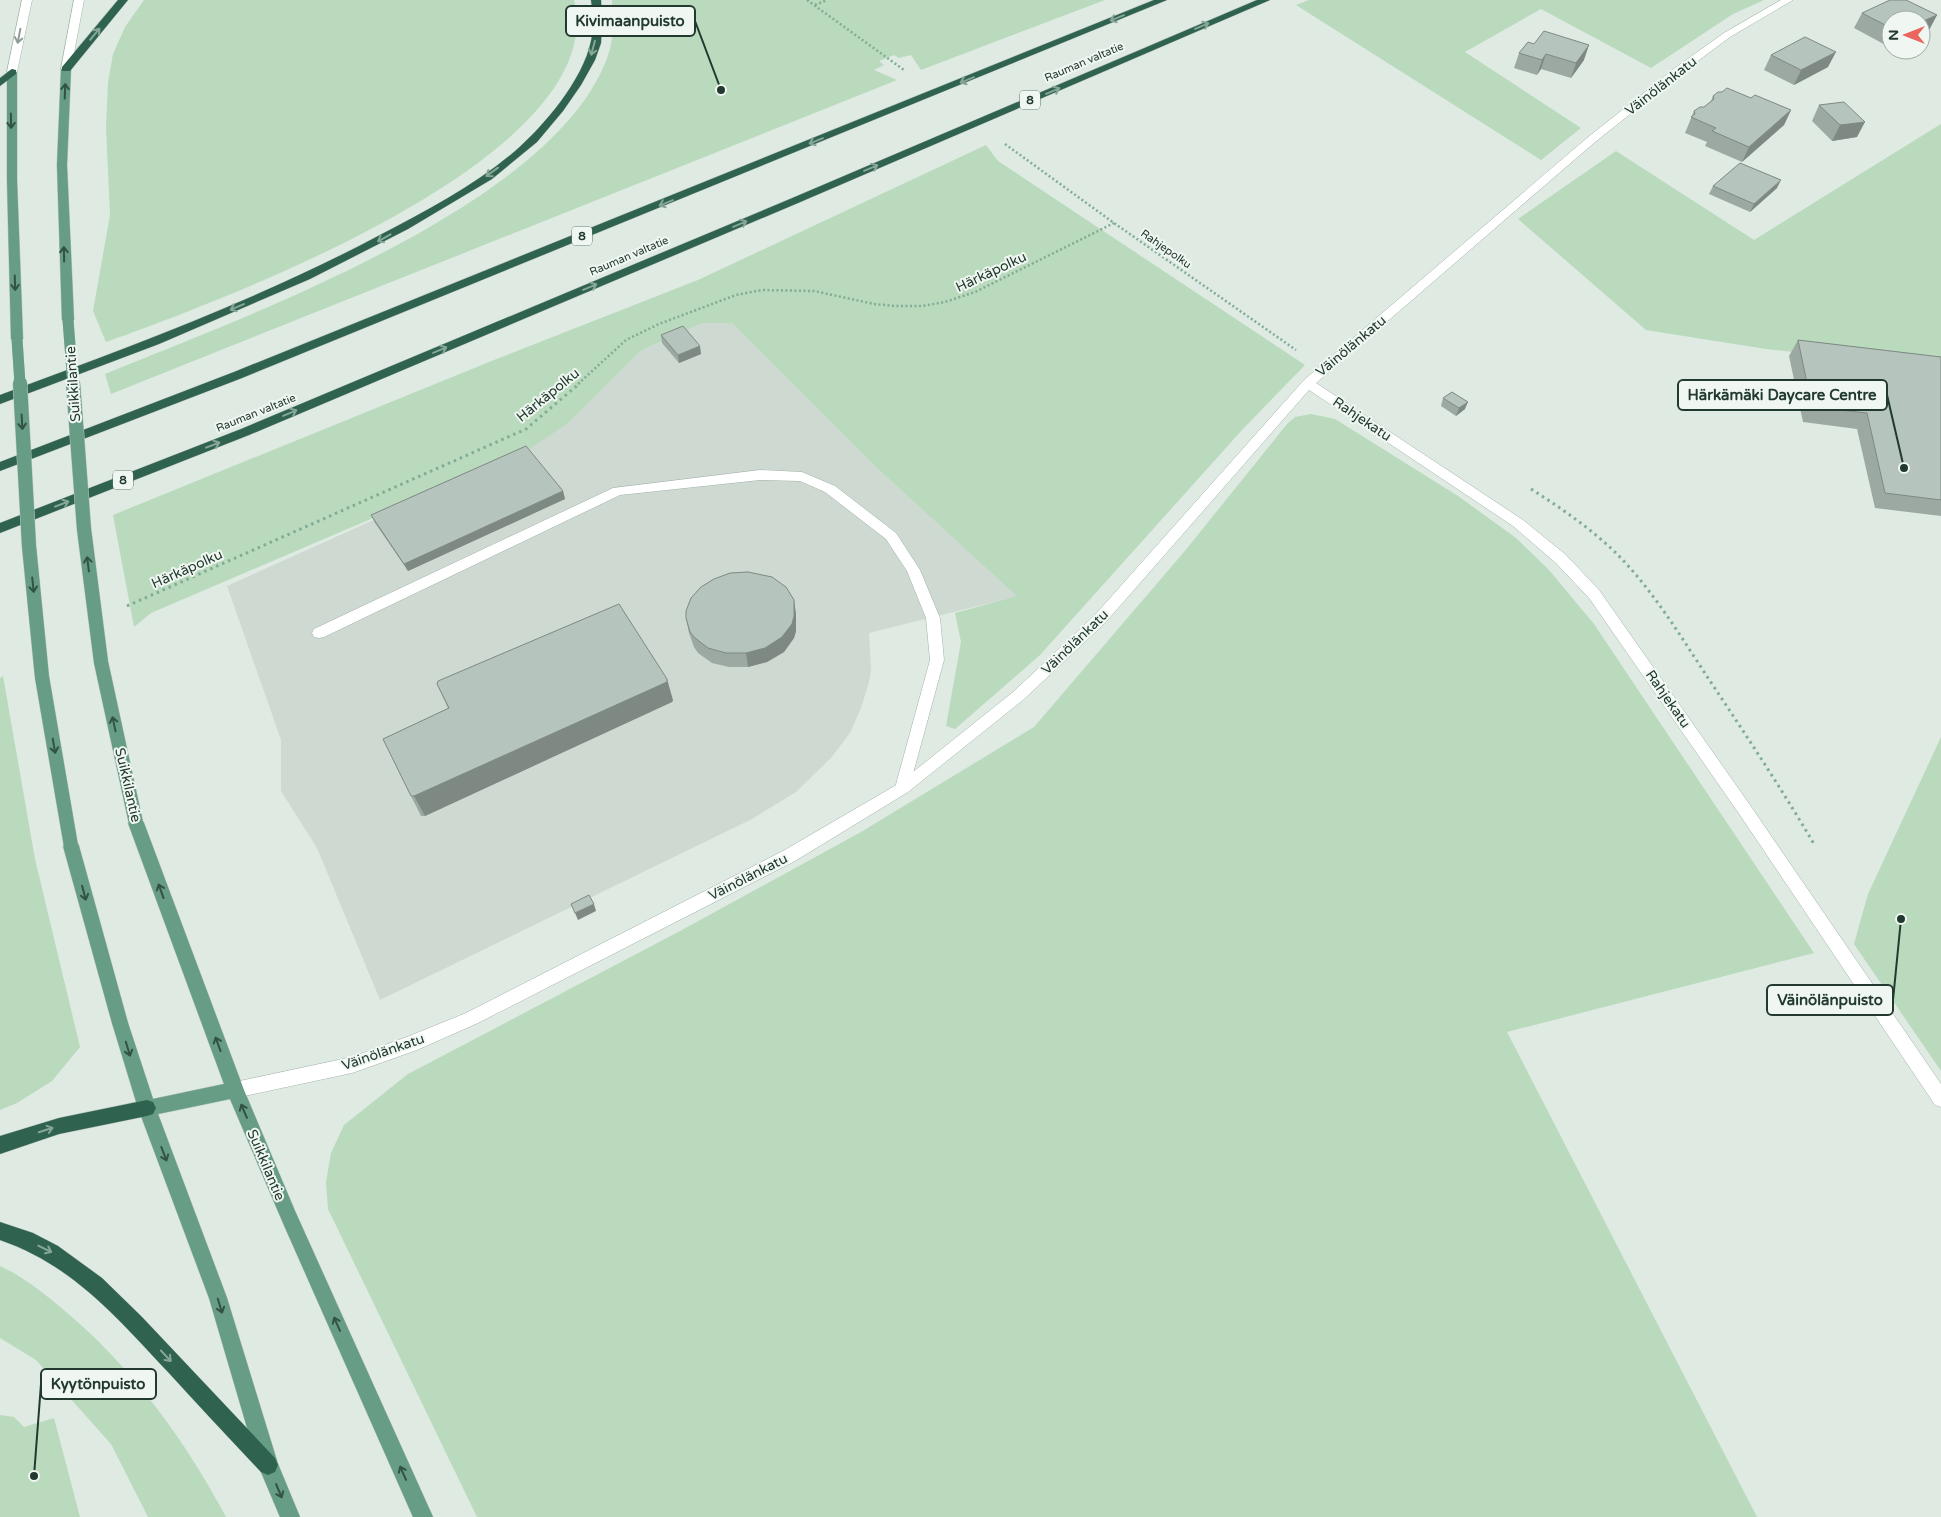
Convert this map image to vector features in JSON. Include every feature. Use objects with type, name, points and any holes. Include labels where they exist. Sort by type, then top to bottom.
[{"type":"highway","points":[[66,69],[123,0]]},
{"type":"highway","points":[[0,400],[178,332],[287,285],[372,245],[464,192],[496,170],[532,140],[564,102],[581,77],[594,49],[598,18],[596,0]]},
{"type":"highway","name":"8","points":[[0,467],[256,368],[1162,0]]},
{"type":"highway","name":"Rauman valtatie","points":[[0,528],[245,432],[803,198],[1265,0]]},
{"type":"highway","points":[[0,83],[12,72]]},
{"type":"highway","points":[[0,1145],[58,1126],[147,1108]]},
{"type":"highway","points":[[0,1231],[20,1237],[52,1252],[89,1280],[126,1314],[268,1465]]},
{"type":"main road","name":"Suikkilantie","points":[[66,69],[62,165],[68,320],[84,529],[101,662],[136,823],[234,1090],[423,1517]]},
{"type":"main road","points":[[12,72],[12,180],[17,339],[29,546],[42,677],[71,846],[120,1023],[147,1108],[218,1298],[268,1465],[290,1517]]},
{"type":"main road","points":[[147,1108],[234,1090]]},
{"type":"street","points":[[12,72],[27,0]]},
{"type":"street","name":"Suikkilantie","points":[[66,69],[79,0]]},
{"type":"street","name":"Väinölänkatu","points":[[234,1090],[352,1065],[411,1044],[472,1018],[789,856],[903,788],[1018,696],[1100,619],[1308,383],[1591,140],[1657,87],[1728,35],[1788,0]]},
{"type":"street","name":"Rahjekatu","points":[[1308,383],[1518,523],[1560,559],[1594,594],[1748,813],[1941,1099]]},
{"type":"street","points":[[319,633],[618,491],[760,475],[802,477],[830,489],[891,536],[914,570],[933,618],[938,660],[903,788]]},
{"type":"path","points":[[807,0],[910,74]]},
{"type":"path","points":[[815,5],[827,0]]},
{"type":"path","name":"Rahjepolku","points":[[998,139],[1269,332],[1326,369]]},
{"type":"path","name":"Härkäpolku","points":[[120,609],[526,429],[548,412],[626,340],[659,324],[736,295],[762,290],[814,291],[874,304],[895,306],[922,306],[945,302],[974,292],[1114,223]]},
{"type":"shaded area","points":[[703,323],[732,323],[878,469],[1018,596],[869,633],[871,670],[869,682],[861,708],[850,733],[831,758],[796,792],[752,819],[380,1000],[317,848],[281,791],[281,740],[227,586],[469,477],[568,423],[642,350]]},
{"type":"green space","points":[[144,0],[574,0],[570,58],[533,114],[473,167],[397,215],[313,258],[232,294],[106,342],[93,311],[110,215],[106,127],[108,82],[113,54],[125,27]]},
{"type":"green space","points":[[612,0],[1105,0],[921,70],[911,55],[899,58],[894,55],[879,61],[884,65],[874,70],[897,80],[111,394],[105,374],[313,287],[392,248],[467,204],[532,156],[581,105],[610,49],[613,31]]},
{"type":"green space","points":[[1309,0],[1764,0],[1733,14],[1651,68],[1541,9],[1465,52],[1581,128],[1541,160],[1296,5]]},
{"type":"green space","points":[[1941,124],[1941,368],[1766,349],[1646,330],[1518,219],[1616,151],[1754,240]]},
{"type":"green space","points":[[986,145],[998,161],[1305,365],[1242,430],[1040,655],[955,729],[946,726],[961,642],[955,613],[1017,596],[878,469],[732,323],[703,323],[642,350],[568,423],[528,450],[151,613],[134,627],[113,515],[494,360],[698,280]]},
{"type":"green space","points":[[1311,414],[1335,419],[1458,496],[1516,538],[1549,570],[1594,624],[1814,953],[1507,1032],[1757,1517],[477,1517],[328,1209],[326,1182],[331,1153],[344,1125],[408,1074],[682,930],[861,832],[1034,727],[1184,552],[1287,424],[1295,417]]},
{"type":"green space","points":[[3,676],[35,859],[80,1047],[52,1081],[17,1103],[0,1110],[0,678]]},
{"type":"green space","points":[[1941,737],[1941,1071],[1854,944],[1868,894]]},
{"type":"green space","points":[[0,1266],[24,1279],[59,1306],[85,1328],[132,1377],[153,1403],[192,1459],[226,1517],[148,1517],[111,1444],[36,1360],[0,1338]]},
{"type":"green space","points":[[0,1415],[14,1417],[24,1427],[54,1418],[80,1517],[0,1517]]},
{"type":"building","points":[[1890,0],[1906,0],[1927,10],[1881,10],[1881,23],[1862,13]]},
{"type":"building","points":[[1931,12],[1937,15],[1931,18]]},
{"type":"building","points":[[1544,31],[1589,45],[1576,63],[1546,54],[1542,60],[1519,53],[1528,42],[1534,44]]},
{"type":"building","points":[[1805,37],[1836,52],[1801,70],[1771,55]]},
{"type":"building","points":[[1727,88],[1751,98],[1755,95],[1791,110],[1749,147],[1712,131],[1716,128],[1691,117],[1695,114],[1694,111],[1704,107],[1714,99],[1713,96]]},
{"type":"building","points":[[1844,102],[1865,122],[1840,125],[1819,105]]},
{"type":"building","points":[[1740,163],[1781,180],[1754,204],[1713,186]]},
{"type":"building","points":[[683,326],[700,346],[678,355],[661,335]]},
{"type":"building","points":[[1798,340],[1941,357],[1941,500],[1885,493],[1867,413],[1812,407]]},
{"type":"building","points":[[1452,392],[1468,402],[1459,408],[1443,398]]},
{"type":"building","points":[[526,446],[563,491],[404,564],[371,515]]},
{"type":"building","points":[[748,572],[772,577],[786,587],[794,600],[792,624],[782,637],[765,648],[746,653],[726,653],[708,648],[690,632],[686,611],[691,598],[701,587],[714,579],[730,573]]},
{"type":"building","points":[[619,604],[667,679],[667,682],[411,796],[383,739],[449,708],[437,684],[438,681]]},
{"type":"building","points":[[589,895],[594,904],[575,913],[571,904]]},
{"type":"place","name":"Kivimaanpuisto","points":[[721,90]]},
{"type":"place","name":"Härkämäki Daycare Centre","points":[[1904,468]]},
{"type":"place","name":"Väinölänpuisto","points":[[1901,919]]},
{"type":"place","name":"Kyytönpuisto","points":[[34,1476]]}]
